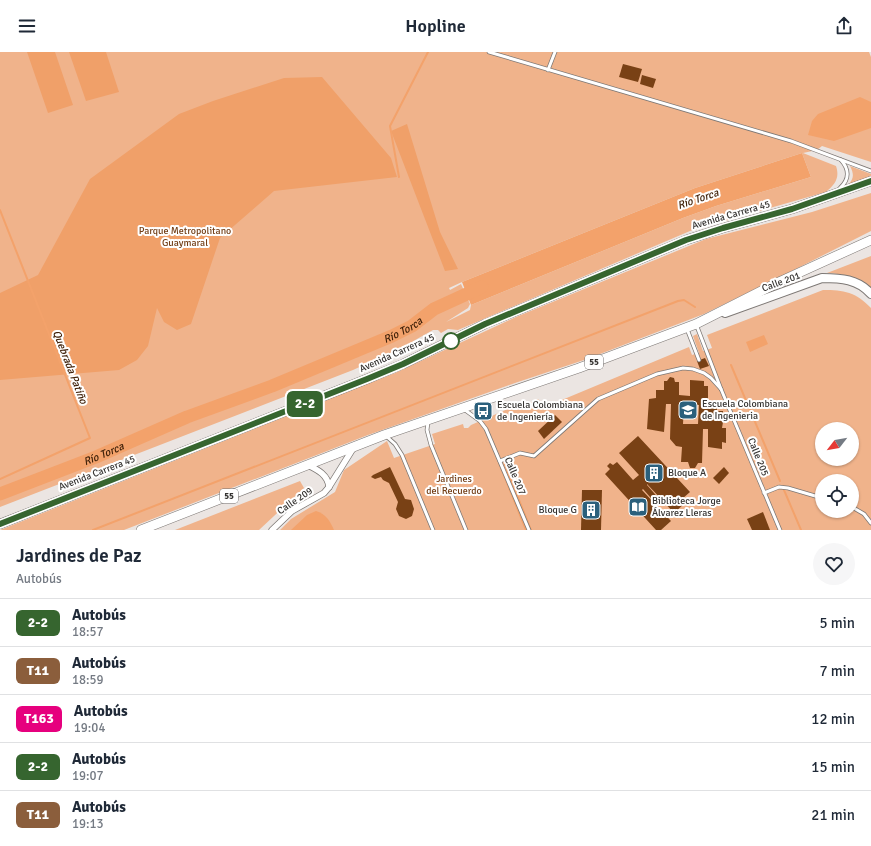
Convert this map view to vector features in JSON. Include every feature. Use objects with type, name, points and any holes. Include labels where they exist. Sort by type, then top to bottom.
[{"type":"highway","name":"Avenida Carrera 45","points":[[0,524],[367,379],[403,364],[485,324],[686,240],[792,209],[871,181]]},
{"type":"highway","points":[[836,194],[871,188]]},
{"type":"highway","name":"55","points":[[141,530],[384,435],[579,368],[696,324],[781,281],[871,240]]},
{"type":"main road","name":"Calle 201","points":[[696,324],[822,278],[850,280],[860,285],[871,294]]},
{"type":"street","name":"Calle 209","points":[[272,530],[292,511],[324,493],[354,447]]},
{"type":"street","points":[[308,464],[329,480],[329,487]]},
{"type":"lane","points":[[489,52],[784,139],[871,172]]},
{"type":"lane","points":[[548,70],[555,52]]},
{"type":"lane","points":[[836,194],[843,186],[847,178],[848,171],[846,166],[839,159]]},
{"type":"lane","name":"Calle 205","points":[[696,324],[721,389],[780,530]]},
{"type":"lane","points":[[686,327],[699,360]]},
{"type":"lane","points":[[500,461],[520,453],[534,456],[585,410],[602,397],[670,370],[683,368],[693,369],[704,373],[721,389]]},
{"type":"lane","points":[[702,368],[704,373]]},
{"type":"lane","name":"Calle 207","points":[[461,408],[480,421],[486,429],[529,530]]},
{"type":"lane","points":[[428,420],[427,430],[431,445],[466,530]]},
{"type":"lane","points":[[384,435],[395,444],[402,455],[433,530]]},
{"type":"lane","points":[[764,493],[779,487],[815,496]]},
{"type":"lane","points":[[859,511],[864,514],[871,523]]},
{"type":"green space","name":"Parque Metropolitano Guaymaral","points":[[0,52],[869,52],[871,57],[871,162],[822,146],[817,150],[803,153],[836,166],[836,180],[826,192],[690,231],[458,330],[448,329],[441,333],[438,330],[433,330],[401,348],[353,370],[0,507]],"holes":[[[802,153],[811,177],[716,206],[683,218],[471,305],[470,310],[446,322],[468,308],[470,304],[461,284],[450,290],[449,288],[695,188]]]},
{"type":"green space","points":[[27,52],[55,52],[73,105],[48,113]]},
{"type":"green space","points":[[69,52],[106,52],[119,92],[86,101]]},
{"type":"green space","points":[[322,77],[391,158],[397,177],[274,191],[220,238],[191,324],[177,330],[164,322],[157,308],[148,346],[137,360],[119,370],[0,380],[0,293],[38,275],[90,179],[179,114],[213,101],[284,78]]},
{"type":"green space","points":[[407,124],[440,232],[458,269],[445,271],[391,131]]},
{"type":"green space","points":[[850,166],[871,174],[871,176],[849,184],[853,176]]},
{"type":"green space","points":[[871,193],[871,231],[704,314],[587,359],[368,435],[124,530],[0,530],[395,373],[516,317],[706,239],[812,212]]},
{"type":"green space","points":[[871,256],[871,290],[850,277],[840,274],[827,273]]},
{"type":"green space","name":"Escuela Colombiana de Ingenieria","points":[[823,290],[843,291],[855,295],[871,308],[871,530],[280,530],[291,519],[335,492],[344,470],[387,441],[394,458],[435,444],[432,434],[463,424],[464,428],[468,428],[471,425],[519,404],[521,407],[538,399],[545,407],[689,347],[692,355],[699,353],[693,336],[697,334],[703,351],[712,348],[707,335]]},
{"type":"green space","points":[[300,481],[304,488],[259,530],[175,530]]},
{"type":"water","points":[[860,97],[871,102],[871,128],[834,141],[808,135],[812,121],[818,114]]},
{"type":"water","points":[[802,153],[811,177],[716,206],[683,218],[471,305],[462,282],[695,188]]},
{"type":"water","points":[[764,335],[768,344],[750,352],[746,342]]},
{"type":"water","points":[[316,511],[327,518],[334,530],[291,530],[307,515]]},
{"type":"building","points":[[623,64],[642,69],[638,82],[619,77]]},
{"type":"building","points":[[642,75],[656,79],[653,88],[640,84]]},
{"type":"building","points":[[705,358],[709,366],[700,369],[697,361]]},
{"type":"building","points":[[670,377],[674,378],[675,382],[679,382],[679,395],[690,396],[690,380],[704,381],[704,386],[708,386],[708,401],[717,401],[717,411],[723,411],[723,415],[727,416],[729,419],[727,423],[723,422],[722,428],[726,428],[726,443],[722,442],[722,449],[708,447],[708,429],[703,429],[702,463],[698,463],[695,468],[690,468],[688,462],[681,462],[682,447],[676,446],[670,439],[671,404],[666,404],[664,432],[647,429],[649,399],[656,398],[656,390],[664,390],[664,381],[667,381]],"holes":[[[684,405],[699,405],[698,424],[683,424]]]},
{"type":"building","points":[[555,415],[562,422],[544,439],[538,431]]},
{"type":"building","points":[[638,436],[690,492],[682,499],[685,503],[674,513],[647,484],[661,501],[657,505],[643,489],[642,490],[671,521],[661,530],[656,530],[605,474],[610,469],[607,466],[610,463],[613,465],[617,462],[633,480],[639,475],[619,453]]},
{"type":"building","points":[[390,467],[405,499],[411,500],[414,509],[412,516],[406,519],[399,516],[396,509],[398,502],[389,483],[381,477],[375,479],[371,477]]},
{"type":"building","points":[[724,467],[729,473],[719,484],[713,478]]},
{"type":"building","name":"Bloque G","points":[[582,490],[602,490],[601,530],[581,530]]},
{"type":"building","points":[[763,512],[770,530],[752,530],[747,519]]},
{"type":"waterway","points":[[399,177],[390,126],[428,52]]},
{"type":"waterway","name":"Quebrada Patiño","points":[[0,210],[90,438],[0,479]]},
{"type":"waterway","name":"Río Torca","points":[[0,494],[96,457],[187,417],[272,386],[392,336],[412,326],[434,309],[482,287]]},
{"type":"waterway","points":[[93,530],[678,301],[684,300],[695,307]]},
{"type":"waterway","points":[[731,365],[780,481]]},
{"type":"waterway","points":[[499,463],[526,530]]},
{"type":"waterway","points":[[505,465],[531,530]]},
{"type":"waterway","points":[[784,490],[801,530]]},
{"type":"bus line","name":"2-2","points":[[0,524],[367,379],[403,364],[485,324],[686,240],[792,209],[871,181]]},
{"type":"place","name":"Escuela Colombiana de Ingenieria","points":[[688,410]]},
{"type":"place","name":"Escuela Colombiana de Ingeniería","points":[[483,411]]},
{"type":"place","name":"Bloque A","points":[[654,473]]},
{"type":"place","name":"Biblioteca Jorge Álvarez Lleras","points":[[638,507]]},
{"type":"place","name":"Bloque G","points":[[591,510]]},
{"type":"park label","name":"Jardines del Recuerdo","points":[[454,484]]}]
